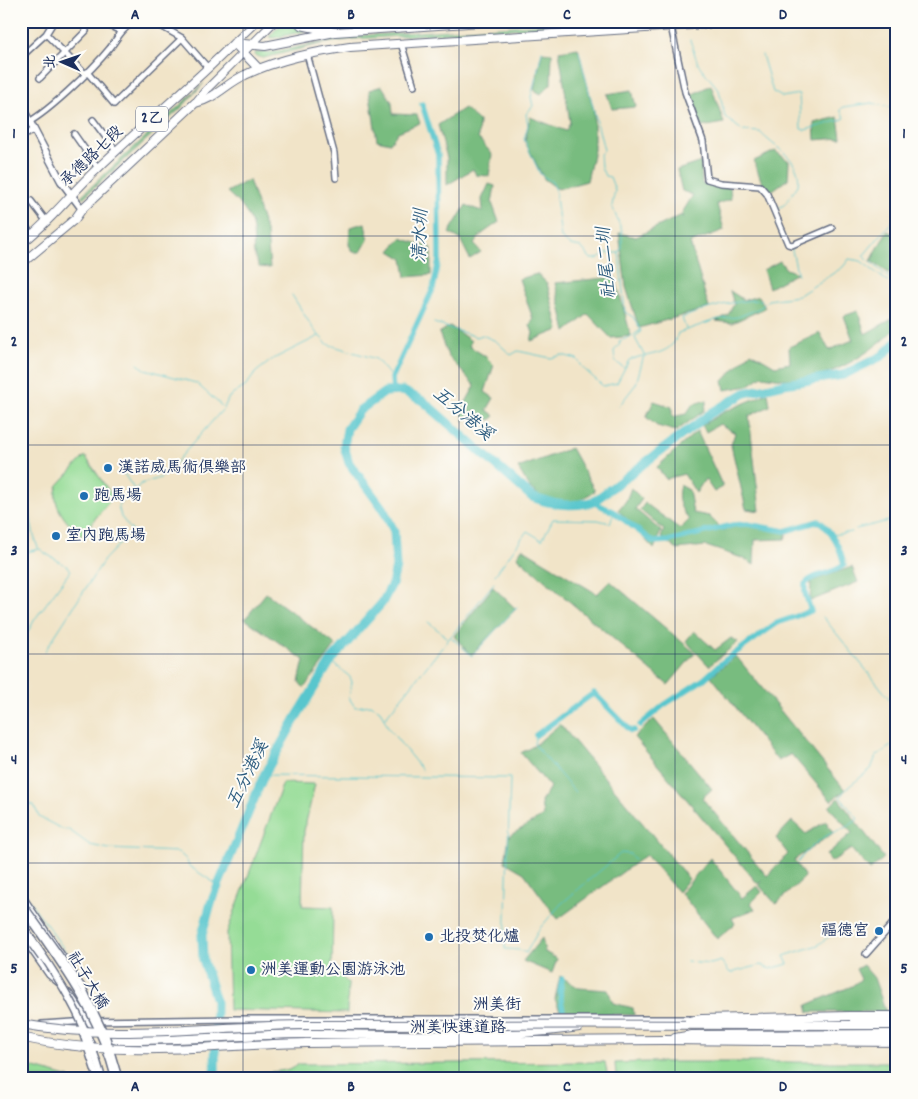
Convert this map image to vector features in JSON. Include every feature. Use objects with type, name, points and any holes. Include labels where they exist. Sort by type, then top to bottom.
[{"type":"main road","points":[[234,43],[257,21]]},
{"type":"main road","points":[[195,103],[276,21]]},
{"type":"main road","points":[[298,21],[302,25],[335,32]]},
{"type":"main road","points":[[234,43],[250,46],[283,44],[335,32],[496,21]]},
{"type":"main road","name":"2乙","points":[[195,103],[208,101],[235,80],[259,69],[307,54],[350,46],[753,21]]},
{"type":"main road","points":[[234,43],[259,69]]},
{"type":"main road","name":"承德路七段","points":[[21,244],[64,206],[71,194],[98,168],[234,43]]},
{"type":"main road","name":"承德路七段","points":[[21,264],[75,219],[82,209],[195,103]]},
{"type":"main road","points":[[667,1025],[702,1019],[897,1016]]},
{"type":"main road","points":[[93,1021],[109,1033],[120,1038],[137,1040],[261,1034],[497,1033],[550,1031],[593,1025]]},
{"type":"main road","name":"洲美快速道路","points":[[21,1023],[68,1031],[97,1033],[272,1025],[897,1023]]},
{"type":"main road","points":[[497,1033],[570,1040]]},
{"type":"main road","points":[[663,1040],[692,1035],[897,1034]]},
{"type":"main road","name":"洲美快速道路","points":[[21,1037],[77,1047],[118,1050],[268,1044],[570,1040],[897,1042]]},
{"type":"street","points":[[21,57],[46,34],[54,21]]},
{"type":"street","points":[[99,21],[122,32]]},
{"type":"street","points":[[21,126],[31,122],[86,73],[122,32],[134,22],[155,22],[182,38],[208,68]]},
{"type":"street","points":[[671,26],[685,92],[703,141],[707,179],[721,183],[760,186],[772,206],[788,244],[792,245],[832,228]]},
{"type":"street","points":[[40,78],[86,31]]},
{"type":"street","points":[[46,34],[86,73],[114,104],[182,38]]},
{"type":"street","points":[[401,42],[414,86]]},
{"type":"street","points":[[307,54],[334,153],[336,178]]},
{"type":"street","points":[[21,105],[71,194],[82,209]]},
{"type":"street","points":[[93,120],[116,152]]},
{"type":"street","points":[[21,137],[34,130]]},
{"type":"street","points":[[74,134],[98,168]]},
{"type":"street","points":[[32,201],[47,222]]},
{"type":"street","points":[[21,221],[32,235]]},
{"type":"street","points":[[21,894],[70,965],[93,1021]]},
{"type":"street","points":[[21,901],[76,977],[91,1002],[107,1038],[119,1078]]},
{"type":"street","name":"社子大橋","points":[[21,906],[79,989],[103,1039],[115,1078]]},
{"type":"street","points":[[866,954],[897,919]]},
{"type":"street","name":"社子大橋","points":[[21,924],[74,1004],[88,1034],[102,1078]]},
{"type":"street","points":[[21,930],[46,965],[73,1012],[88,1046],[98,1078]]},
{"type":"street","points":[[21,935],[49,975],[65,988],[93,1021]]},
{"type":"street","points":[[65,988],[72,987],[78,982]]},
{"type":"street","name":"洲美街","points":[[21,1023],[44,1024],[204,1019],[636,1017],[897,1023]]},
{"type":"green space","points":[[284,21],[292,21],[298,28],[305,31],[274,38],[269,37]]},
{"type":"green space","points":[[597,21],[635,21],[353,39],[320,44],[263,58],[254,55],[255,53],[274,52],[354,36]]},
{"type":"green space","points":[[578,48],[594,111],[594,150],[587,181],[558,189],[544,179],[525,142],[530,117],[566,131],[570,122],[559,51]]},
{"type":"green space","points":[[542,52],[552,53],[551,84],[541,94],[534,90]]},
{"type":"green space","points":[[204,83],[181,108],[83,198],[81,196]]},
{"type":"green space","points":[[711,85],[724,123],[702,127],[691,95]]},
{"type":"green space","points":[[382,86],[392,102],[393,114],[417,115],[420,123],[398,132],[390,143],[377,140],[369,90]]},
{"type":"green space","points":[[632,90],[636,107],[612,109],[607,94]]},
{"type":"green space","points":[[464,108],[479,121],[478,138],[492,154],[489,176],[476,175],[473,169],[447,185],[447,158],[438,125]]},
{"type":"green space","points":[[838,117],[841,138],[815,140],[814,123]]},
{"type":"green space","points":[[775,151],[789,161],[788,179],[770,192],[762,183],[754,161]]},
{"type":"green space","points":[[701,162],[702,184],[730,187],[731,199],[717,204],[724,230],[690,243],[709,308],[639,328],[626,287],[619,233],[636,237],[682,215],[684,220],[682,213],[693,195],[682,191],[677,170]]},
{"type":"green space","points":[[249,180],[267,234],[270,268],[259,267],[254,252],[253,231],[250,220],[240,205],[227,192]]},
{"type":"green space","points":[[489,184],[495,186],[492,203],[499,222],[482,234],[474,244],[481,252],[470,259],[460,239],[449,233],[466,205],[483,212],[482,199]]},
{"type":"green space","points":[[365,223],[368,240],[361,252],[353,252],[349,245],[350,227]]},
{"type":"green space","points":[[887,231],[897,235],[896,278],[871,261]]},
{"type":"green space","points":[[401,238],[431,248],[431,275],[406,277],[403,259],[390,251]]},
{"type":"green space","points":[[780,261],[786,269],[797,273],[769,288],[763,270]]},
{"type":"green space","points":[[537,274],[547,283],[559,330],[531,341],[533,333],[530,325],[533,319],[519,279]]},
{"type":"green space","points":[[615,277],[631,336],[611,338],[588,314],[566,332],[555,283]]},
{"type":"green space","points":[[730,291],[744,300],[759,296],[765,308],[732,323],[716,321],[728,315],[734,304]]},
{"type":"green space","points":[[858,311],[865,334],[892,319],[895,329],[861,356],[835,370],[807,378],[785,379],[762,376],[748,386],[725,390],[723,381],[751,352],[775,366],[790,363],[789,347],[820,333],[829,350],[853,340],[844,316]]},
{"type":"green space","points":[[450,326],[471,341],[469,346],[485,356],[494,365],[485,392],[494,398],[487,410],[495,416],[490,420],[474,410],[464,421],[462,409],[475,386],[448,356],[439,333]]},
{"type":"green space","points":[[768,393],[770,406],[749,416],[760,511],[746,509],[731,445],[735,433],[720,424],[706,432],[702,425],[724,412]]},
{"type":"green space","points":[[707,400],[704,411],[676,431],[657,426],[646,417],[654,401],[672,407],[672,417],[686,414],[693,404]]},
{"type":"green space","points":[[697,431],[723,487],[714,492],[705,479],[696,493],[684,474],[666,479],[657,467]]},
{"type":"green space","points":[[571,448],[595,491],[573,504],[544,500],[530,488],[518,468]]},
{"type":"green space","name":"跑馬場","points":[[85,456],[113,497],[81,536],[61,514],[56,500],[56,492],[58,485]]},
{"type":"green space","points":[[680,485],[689,490],[693,513],[709,516],[723,530],[741,525],[787,533],[785,539],[755,540],[754,565],[745,559],[706,546],[676,549],[661,537],[664,530],[640,510],[645,503],[680,529],[689,520],[680,504],[678,495]]},
{"type":"green space","points":[[631,488],[642,499],[635,509],[661,531],[654,549],[618,510],[626,501]]},
{"type":"green space","points":[[522,548],[597,594],[610,581],[695,653],[668,685],[517,557]]},
{"type":"green space","points":[[852,567],[858,582],[810,601],[811,581]]},
{"type":"green space","points":[[493,587],[516,609],[471,655],[454,636]]},
{"type":"green space","points":[[266,593],[336,645],[304,688],[299,682],[304,660],[245,619]]},
{"type":"green space","points":[[694,631],[715,650],[731,638],[738,642],[709,666],[686,641]]},
{"type":"green space","points":[[736,656],[845,790],[831,801],[791,754],[778,761],[711,676]]},
{"type":"green space","points":[[654,719],[712,789],[702,798],[767,876],[788,854],[776,838],[792,821],[806,834],[826,821],[833,833],[794,860],[805,877],[776,904],[759,885],[763,880],[758,884],[634,737]]},
{"type":"green space","points":[[560,724],[689,879],[678,892],[646,855],[558,919],[524,873],[505,862],[509,836],[543,816],[541,802],[550,787],[521,753],[535,745]]},
{"type":"green space","points":[[283,783],[315,784],[304,831],[302,906],[333,907],[332,972],[338,973],[348,983],[347,1013],[229,1010],[227,932]]},
{"type":"green space","points":[[838,798],[884,858],[870,870],[851,849],[831,862],[826,855],[852,833],[829,807]]},
{"type":"green space","points":[[710,858],[742,898],[757,886],[762,892],[751,903],[755,909],[732,918],[735,924],[717,939],[681,893]]},
{"type":"green space","points":[[542,938],[545,952],[557,959],[552,973],[523,961]]},
{"type":"green space","points":[[863,965],[874,978],[886,1012],[809,1012],[807,1005],[852,986],[861,979],[856,969]]},
{"type":"green space","points":[[560,976],[579,988],[608,990],[613,1003],[633,1008],[634,1015],[561,1013],[555,999]]},
{"type":"green space","points":[[605,1062],[608,1078],[572,1078],[573,1073],[569,1071],[562,1074],[564,1078],[240,1078],[255,1073],[284,1070],[298,1064]]},
{"type":"green space","points":[[897,1062],[897,1078],[616,1076],[615,1063]]},
{"type":"green space","points":[[21,1064],[70,1078],[21,1078]]},
{"type":"waterway","points":[[690,40],[698,64],[719,90],[725,117],[743,131],[760,132],[786,155],[796,168],[798,185],[785,204],[776,210]]},
{"type":"waterway","points":[[542,51],[531,97],[533,106],[526,114],[528,125],[524,139],[540,174],[552,182],[555,188],[561,238],[570,245],[581,247],[591,259],[597,259],[605,253],[619,253]]},
{"type":"waterway","name":"社尾二圳","points":[[579,51],[604,150],[600,154],[601,167],[605,176],[610,177],[615,190],[612,206],[622,231],[622,247],[619,253],[625,312],[633,317],[641,331],[635,338],[644,355],[636,384],[619,406]]},
{"type":"waterway","points":[[762,55],[773,92],[782,97],[799,94],[801,129],[805,130],[845,118],[840,110],[843,107],[872,103],[897,109]]},
{"type":"waterway","name":"清水圳","points":[[393,391],[392,378],[433,289],[439,260],[438,155],[422,104]]},
{"type":"waterway","points":[[897,216],[863,256],[897,284]]},
{"type":"waterway","points":[[791,246],[798,276]]},
{"type":"waterway","points":[[645,356],[666,350],[676,339],[678,333],[718,319],[738,317],[760,308],[768,300],[798,296],[843,267],[849,259],[861,261],[888,282]]},
{"type":"waterway","points":[[292,295],[314,330],[327,344],[376,359],[392,378]]},
{"type":"waterway","points":[[686,329],[682,318],[691,314],[731,303],[762,300]]},
{"type":"waterway","points":[[434,323],[477,337],[482,335],[496,341],[511,355],[518,351],[551,358],[562,355],[577,359],[584,369],[603,386],[617,383],[629,360],[642,356]]},
{"type":"waterway","points":[[624,368],[615,361],[614,351],[620,344],[619,341],[633,336],[640,330]]},
{"type":"waterway","points":[[138,364],[145,369],[196,383],[224,408],[229,397],[246,386],[256,372],[273,359],[319,336]]},
{"type":"waterway","name":"五分港溪","points":[[215,1078],[216,1001],[203,960],[202,935],[211,903],[264,775],[331,661],[382,603],[392,584],[396,567],[394,531],[383,509],[349,463],[344,446],[347,429],[360,410],[385,392],[403,391],[423,401],[532,497],[562,504],[585,504],[593,502],[711,413],[745,393],[784,384],[843,375],[882,356],[897,341]]},
{"type":"waterway","points":[[45,651],[104,560],[132,531],[121,517],[118,505],[141,484],[163,477],[224,408]]},
{"type":"waterway","points":[[21,453],[26,477],[31,524],[38,548]]},
{"type":"waterway","points":[[121,469],[134,489]]},
{"type":"waterway","points":[[593,502],[614,512],[653,542],[668,541],[733,525],[747,524],[785,531],[819,521],[835,541],[844,565],[814,577],[805,584],[805,593],[811,611],[777,623],[724,661],[704,679],[664,705],[640,725]]},
{"type":"waterway","points":[[495,575],[527,531],[542,540],[553,519],[598,520],[610,523],[614,512]]},
{"type":"waterway","points":[[856,529],[897,519]]},
{"type":"waterway","points":[[832,535],[852,532]]},
{"type":"waterway","points":[[21,553],[40,549],[71,570],[35,619],[21,644]]},
{"type":"waterway","points":[[385,718],[494,583]]},
{"type":"waterway","points":[[452,638],[472,656],[517,607]]},
{"type":"waterway","points":[[823,617],[897,708]]},
{"type":"waterway","points":[[428,622],[448,638]]},
{"type":"waterway","points":[[331,661],[350,677],[352,682],[349,698],[355,707],[371,705],[380,710],[389,729],[422,770]]},
{"type":"waterway","points":[[592,692],[593,698]]},
{"type":"waterway","points":[[536,735],[594,693],[631,731],[634,730]]},
{"type":"waterway","points":[[536,735],[534,744],[575,792]]},
{"type":"waterway","points":[[798,862],[821,839],[847,827],[858,819],[840,797],[847,788],[871,769],[876,756],[891,746]]},
{"type":"waterway","points":[[264,775],[510,778],[505,949],[520,950],[526,953],[540,928],[561,904],[621,853],[630,854],[635,860]]},
{"type":"waterway","points":[[21,804],[34,805],[39,817],[62,829],[69,830],[90,845],[109,849],[178,852],[186,859],[189,866],[219,886]]},
{"type":"waterway","points":[[21,889],[81,973]]},
{"type":"waterway","points":[[687,962],[711,964],[721,961],[730,973],[761,965],[770,969],[788,964],[784,956],[818,945],[835,932]]},
{"type":"waterway","points":[[562,979],[560,993],[563,1011]]},
{"type":"place","name":"漢諾威馬術俱樂部","points":[[108,468]]},
{"type":"place","name":"跑馬場","points":[[84,496]]},
{"type":"place","name":"室內跑馬場","points":[[56,536]]},
{"type":"place","name":"福德宮","points":[[879,931]]},
{"type":"place","name":"北投焚化爐","points":[[429,937]]},
{"type":"place","name":"洲美運動公園游泳池","points":[[251,970]]}]
